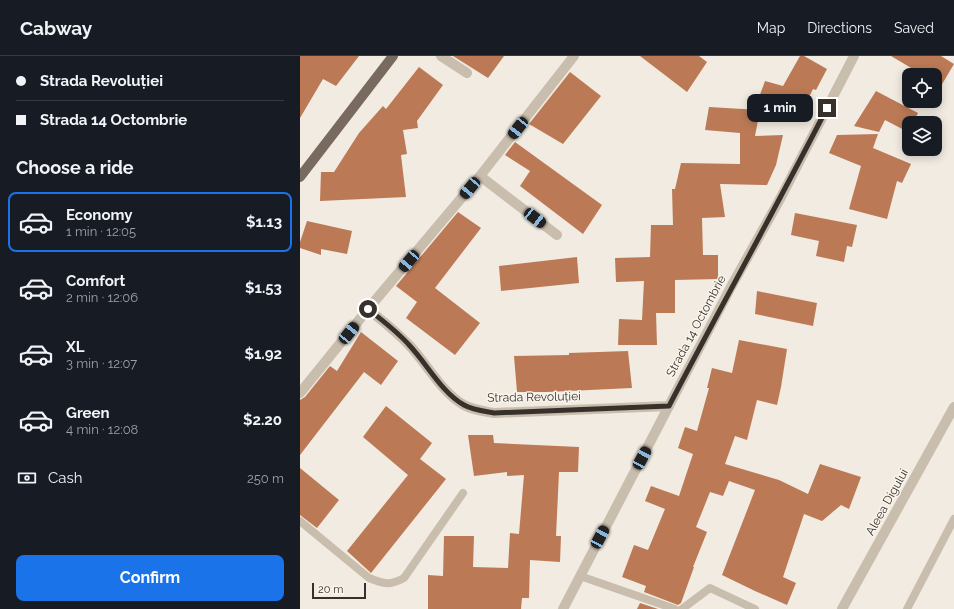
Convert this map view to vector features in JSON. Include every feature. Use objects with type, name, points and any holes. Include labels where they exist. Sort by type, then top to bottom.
[{"type":"main road","points":[[300,177],[393,56]]},
{"type":"street","points":[[441,56],[467,73]]},
{"type":"street","points":[[300,393],[368,309],[480,176],[574,56]]},
{"type":"street","name":"Strada 14 Octombrie","points":[[563,609],[732,285],[780,200],[854,56]]},
{"type":"street","points":[[480,176],[557,235]]},
{"type":"street","name":"Strada Revoluției","points":[[368,309],[394,330],[410,346],[450,395],[464,405],[476,410],[494,413],[669,406]]},
{"type":"street","name":"Aleea Digului","points":[[842,609],[954,407]]},
{"type":"lane","points":[[300,521],[369,578],[382,584],[394,584],[404,578],[463,492]]},
{"type":"lane","points":[[907,609],[954,519]]},
{"type":"lane","points":[[580,576],[675,609]]},
{"type":"lane","points":[[682,609],[710,588],[755,609]]},
{"type":"building","points":[[300,56],[359,56],[336,86],[323,79],[300,118]]},
{"type":"building","points":[[453,56],[504,56],[488,78]]},
{"type":"building","points":[[640,56],[699,56],[707,62],[687,92]]},
{"type":"building","points":[[800,56],[804,56],[827,69],[816,90],[813,89],[802,112],[758,100],[765,81],[783,86]]},
{"type":"building","points":[[891,56],[941,56],[954,64],[942,84],[942,68],[911,68]]},
{"type":"building","points":[[419,67],[443,85],[417,121],[418,128],[403,130],[407,154],[401,155],[406,197],[320,201],[321,172],[334,172],[359,133],[383,106],[386,109]]},
{"type":"building","points":[[570,72],[601,96],[563,144],[529,124]]},
{"type":"building","points":[[876,91],[902,105],[902,108],[908,108],[918,113],[916,116],[902,116],[902,129],[885,120],[879,132],[854,126]]},
{"type":"building","points":[[709,107],[760,110],[755,136],[783,135],[776,165],[767,185],[720,184],[725,217],[702,218],[703,255],[718,255],[718,279],[675,280],[675,313],[656,313],[657,345],[618,345],[619,319],[642,320],[644,281],[616,282],[615,258],[650,257],[651,225],[673,225],[672,189],[675,189],[681,163],[740,164],[740,133],[705,130]]},
{"type":"building","points":[[878,134],[873,148],[911,164],[902,183],[897,181],[887,219],[849,209],[861,166],[829,153],[837,135]]},
{"type":"building","points":[[515,142],[602,205],[583,234],[520,186],[530,171],[505,155]]},
{"type":"building","points":[[458,212],[481,228],[435,288],[480,323],[455,355],[406,318],[417,302],[396,286]]},
{"type":"building","points":[[795,213],[857,225],[852,247],[847,246],[844,262],[816,256],[819,241],[791,235]]},
{"type":"building","points":[[307,221],[352,231],[347,254],[321,249],[321,255],[300,248],[300,242]]},
{"type":"building","points":[[577,257],[579,283],[501,291],[499,266]]},
{"type":"building","points":[[757,291],[817,303],[813,326],[755,314]]},
{"type":"building","points":[[361,332],[398,361],[381,385],[364,372],[300,455],[300,400],[305,397],[330,366],[337,371]]},
{"type":"building","points":[[739,340],[787,349],[777,405],[757,400],[747,440],[735,436],[725,464],[779,480],[808,494],[820,464],[861,477],[849,509],[841,505],[822,521],[804,514],[783,577],[796,583],[787,605],[722,575],[755,490],[729,481],[723,496],[710,492],[696,527],[707,532],[681,603],[678,605],[644,592],[646,586],[622,577],[634,545],[648,550],[665,509],[645,501],[651,486],[679,496],[693,454],[678,448],[685,427],[697,431],[709,388],[707,388],[712,368],[732,373]]},
{"type":"building","points":[[628,351],[632,388],[517,392],[514,356],[569,355],[569,353]]},
{"type":"building","points":[[386,406],[432,443],[420,459],[446,479],[371,573],[347,551],[408,475],[363,437]]},
{"type":"building","points":[[468,435],[493,435],[494,443],[579,447],[578,472],[559,472],[556,536],[561,536],[560,562],[530,560],[529,598],[522,598],[521,609],[428,609],[428,575],[443,576],[444,536],[474,536],[473,567],[508,568],[510,533],[519,534],[524,475],[507,476],[507,472],[474,476]]},
{"type":"building","points":[[300,468],[339,500],[317,528],[300,515]]},
{"type":"building","points":[[640,603],[658,609],[637,609]]},
{"type":"route","points":[[368,309],[394,330],[410,346],[450,395],[464,405],[476,410],[494,413],[669,406],[732,285],[780,200],[827,108]]}]
